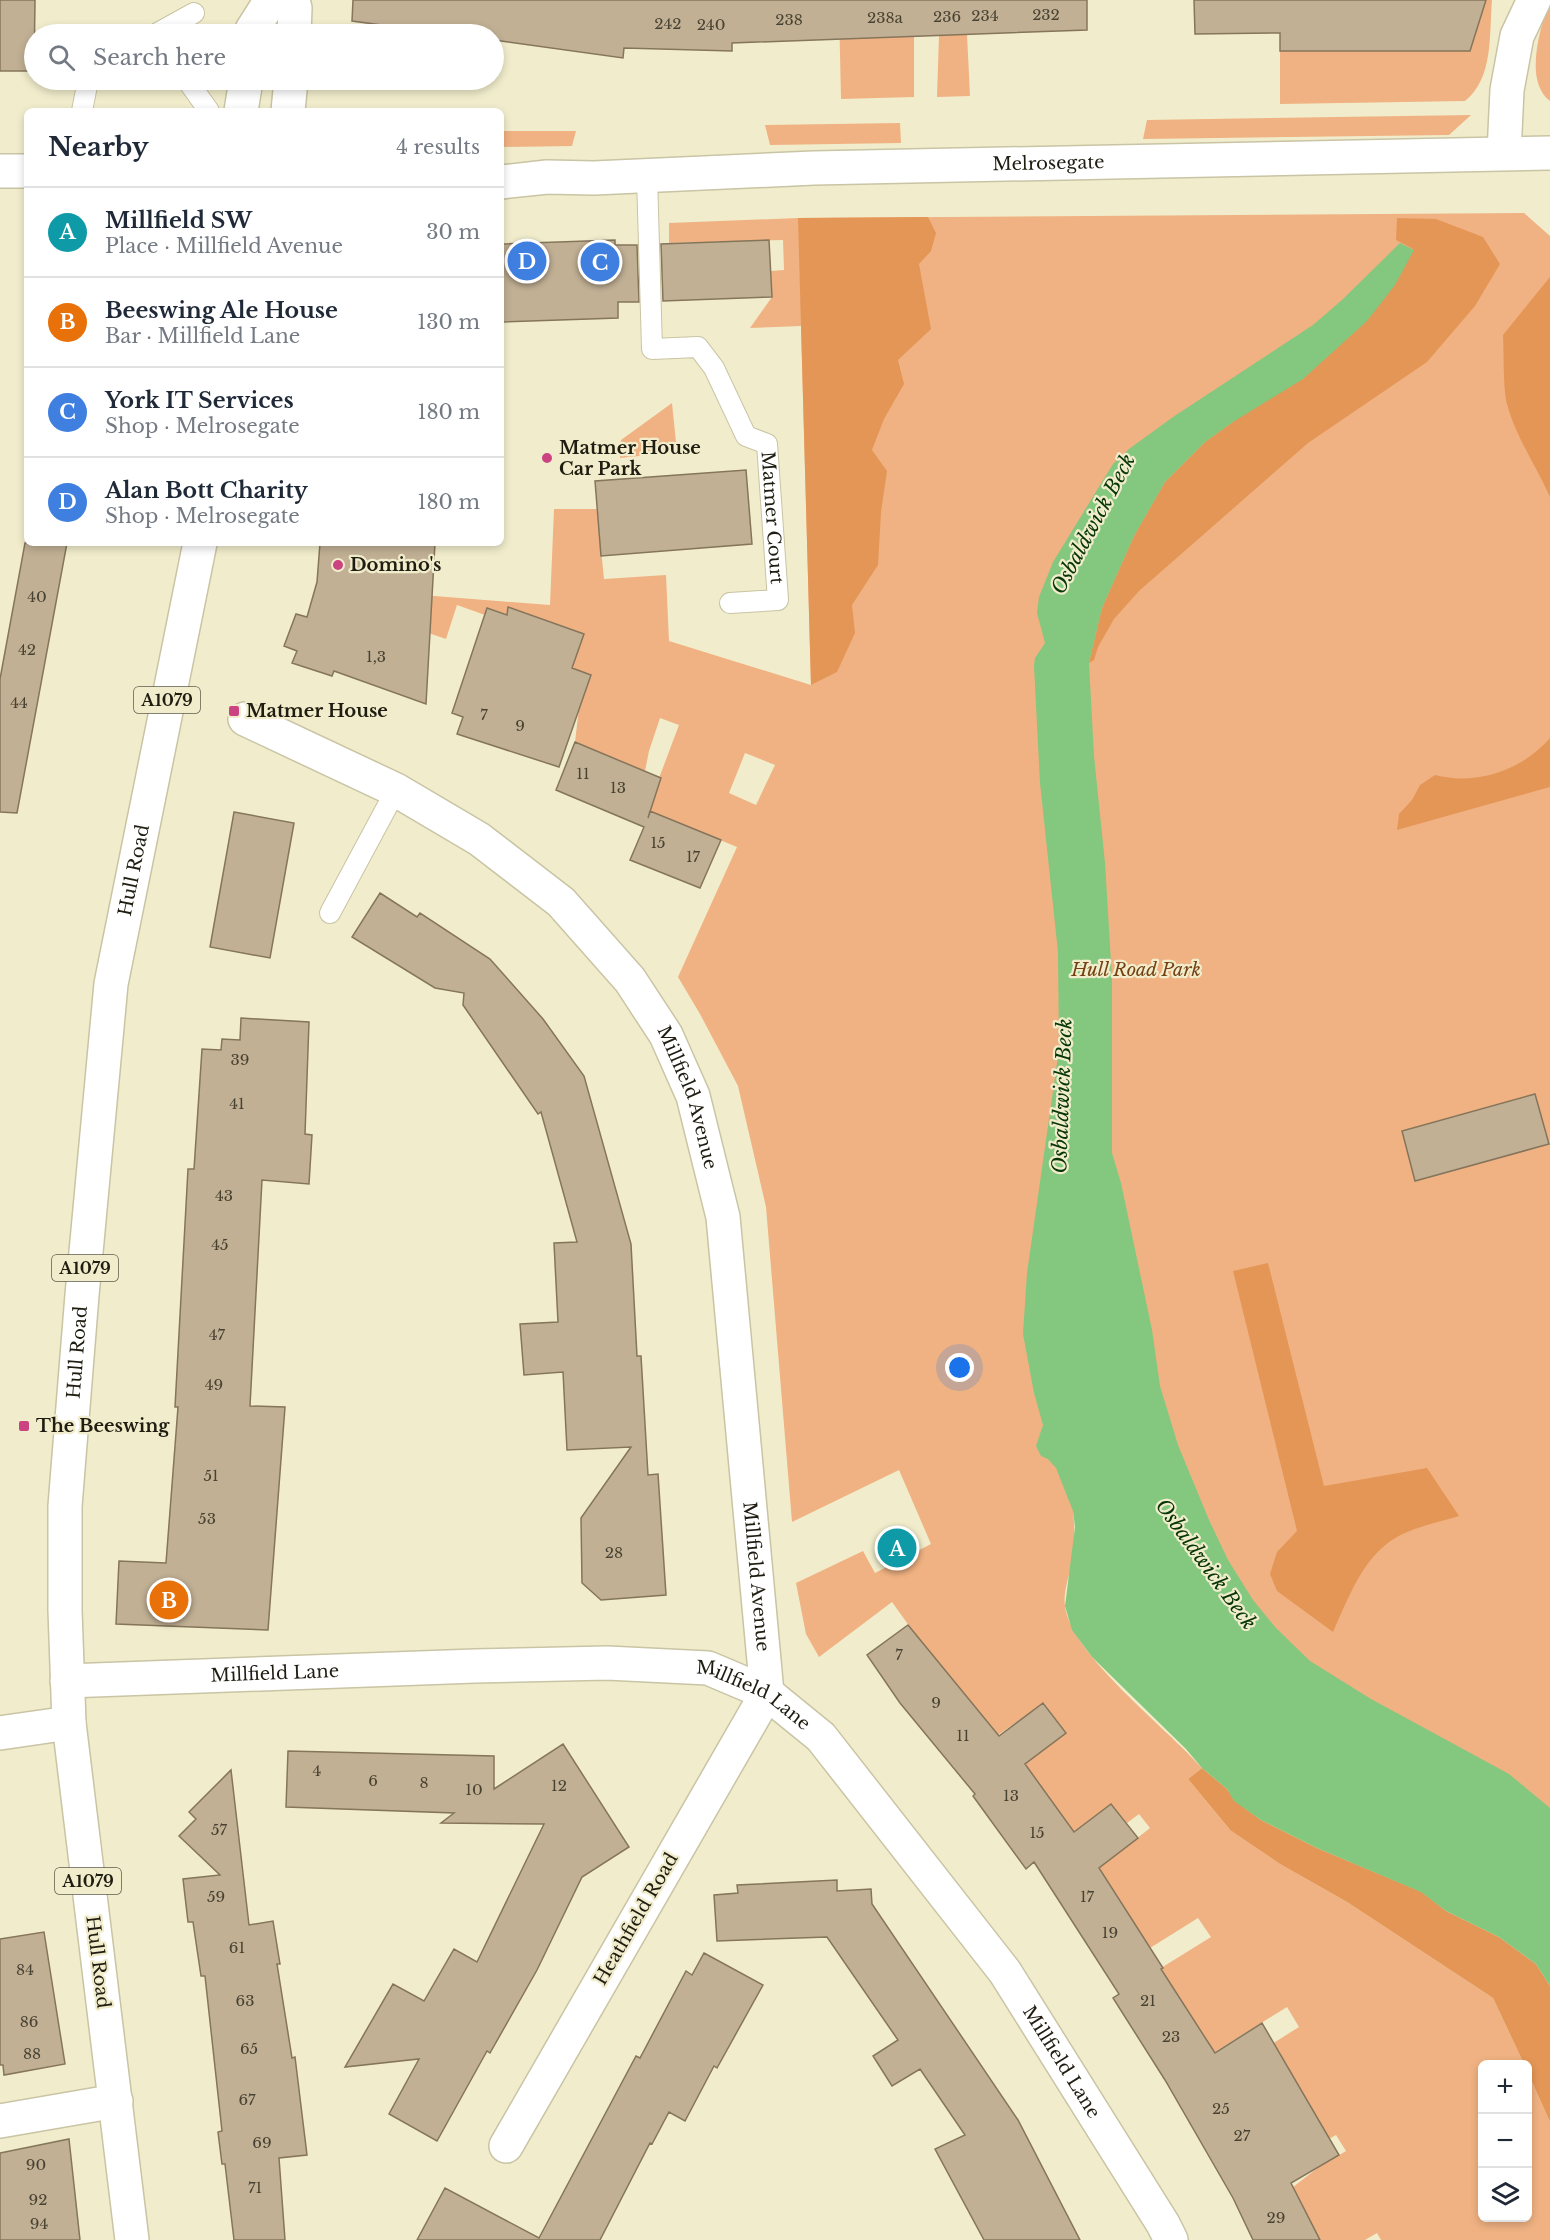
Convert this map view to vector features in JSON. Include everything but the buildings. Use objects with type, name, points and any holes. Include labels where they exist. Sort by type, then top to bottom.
[{"type":"street","points":[[256,24],[271,0]]},
{"type":"street","points":[[293,0],[294,24]]},
{"type":"street","points":[[1504,153],[1507,90],[1517,36],[1534,0]]},
{"type":"street","points":[[241,108],[244,90]]},
{"type":"street","points":[[288,108],[290,90]]},
{"type":"street","name":"Melrosegate","points":[[504,183],[547,177],[647,176],[814,168],[1550,153]]},
{"type":"street","name":"Melrosegate","points":[[504,170],[547,177]]},
{"type":"street","points":[[0,171],[24,171]]},
{"type":"street","name":"Hull Road","points":[[132,2240],[69,1723],[65,1506],[111,984],[199,546]]},
{"type":"street","name":"Millfield Avenue","points":[[245,719],[396,790],[479,839],[561,902],[630,980],[666,1035],[693,1096],[723,1217],[767,1693]]},
{"type":"street","name":"Millfield Lane","points":[[67,1680],[475,1665],[607,1663],[708,1668],[767,1693],[821,1737],[1005,1972],[1171,2240]]},
{"type":"street","name":"Heathfield Road","points":[[506,2146],[767,1693]]},
{"type":"street","points":[[0,1733],[69,1723]]},
{"type":"street","points":[[0,2121],[116,2101]]},
{"type":"lane","points":[[170,24],[195,7]]},
{"type":"lane","points":[[193,24],[195,7]]},
{"type":"lane","points":[[83,108],[86,90]]},
{"type":"lane","points":[[193,90],[207,108]]},
{"type":"lane","name":"Matmer Court","points":[[647,176],[652,349],[698,347],[714,368],[746,436],[767,444],[778,600],[730,603]]},
{"type":"lane","points":[[330,913],[396,790]]},
{"type":"green space","points":[[1486,0],[1492,0],[1488,55],[1481,80],[1465,101],[1280,104],[1280,51],[1470,51]]},
{"type":"green space","points":[[1549,0],[1550,101],[1542,92],[1537,80],[1536,67],[1536,53]]},
{"type":"green space","points":[[839,8],[914,35],[914,97],[841,99]]},
{"type":"green space","points":[[967,34],[970,96],[937,97],[939,35]]},
{"type":"green space","points":[[1471,115],[1449,135],[1143,139],[1147,120]]},
{"type":"green space","points":[[900,123],[901,143],[770,145],[765,125]]},
{"type":"green space","points":[[504,131],[576,131],[572,146],[504,147]]},
{"type":"green space","name":"Hull Road Park","points":[[1524,213],[1550,236],[1550,1897],[1073,1511],[1073,1551],[1065,1590],[1065,1606],[1071,1625],[1102,1668],[1202,1768],[1188,1779],[1229,1829],[1280,1864],[1347,1902],[1493,1998],[1522,2060],[1478,2060],[1478,2222],[1532,2222],[1532,2082],[1550,2122],[1550,2240],[1381,2240],[1377,2233],[1365,2240],[1320,2240],[1293,2187],[1319,2167],[1346,2151],[1336,2135],[1309,2150],[1251,2057],[1299,2027],[1287,2007],[1213,2053],[1161,1968],[1211,1937],[1198,1918],[1150,1948],[1096,1865],[1121,1851],[1150,1828],[1139,1814],[1127,1823],[1111,1804],[1074,1833],[1025,1764],[1066,1733],[1044,1703],[998,1735],[935,1662],[892,1602],[819,1657],[806,1634],[796,1583],[863,1551],[875,1573],[931,1544],[899,1470],[792,1522],[766,1207],[738,1086],[678,977],[737,847],[647,810],[679,725],[660,718],[645,771],[575,742],[579,708],[572,668],[584,634],[481,686],[506,614],[488,608],[485,615],[457,605],[446,639],[414,628],[422,595],[550,605],[554,509],[597,509],[604,579],[666,575],[669,641],[811,685],[801,326],[750,328],[772,297],[771,271],[784,270],[783,240],[669,243],[669,223],[798,218]],"holes":[[[745,753],[775,765],[756,805],[729,793]]]},
{"type":"green space","points":[[672,403],[677,452],[620,458],[621,440]]},
{"type":"shaded area","points":[[928,217],[936,233],[931,251],[919,264],[931,329],[898,360],[904,384],[884,419],[872,450],[887,471],[881,512],[878,565],[852,605],[855,633],[837,672],[811,685],[798,218]]},
{"type":"shaded area","points":[[1397,218],[1436,219],[1483,237],[1500,264],[1475,306],[1427,362],[1308,443],[1139,591],[1114,619],[1098,647],[1094,660],[1089,663],[1102,608],[1134,536],[1165,482],[1205,442],[1233,422],[1413,249],[1396,240]]},
{"type":"shaded area","points":[[1550,277],[1550,497],[1521,440],[1507,404],[1503,335]]},
{"type":"shaded area","points":[[1550,738],[1550,787],[1397,830],[1399,814],[1412,800],[1420,785],[1435,775],[1467,778],[1498,773],[1526,759]]},
{"type":"shaded area","points":[[1268,1263],[1324,1486],[1427,1468],[1459,1516],[1411,1530],[1385,1545],[1358,1579],[1333,1632],[1277,1591],[1270,1574],[1277,1552],[1297,1531],[1233,1271]]},
{"type":"shaded area","points":[[1202,1768],[1227,1789],[1235,1801],[1261,1820],[1317,1848],[1422,1892],[1446,1911],[1499,1937],[1536,1964],[1550,1986],[1550,2122],[1532,2082],[1532,2060],[1522,2060],[1493,1998],[1347,1902],[1280,1864],[1230,1830],[1188,1779]]},
{"type":"water","name":"Osbaldwick Beck","points":[[1400,243],[1414,250],[1395,285],[1367,321],[1303,379],[1205,442],[1165,482],[1134,536],[1102,608],[1089,663],[1112,979],[1112,1153],[1121,1183],[1152,1330],[1160,1386],[1178,1445],[1228,1560],[1253,1600],[1276,1628],[1310,1661],[1371,1699],[1509,1774],[1550,1808],[1550,1986],[1536,1964],[1499,1937],[1446,1911],[1421,1892],[1317,1848],[1261,1820],[1234,1801],[1227,1789],[1202,1768],[1186,1749],[1092,1657],[1072,1630],[1065,1606],[1075,1527],[1073,1511],[1056,1468],[1048,1459],[1041,1456],[1036,1446],[1043,1425],[1034,1393],[1023,1334],[1027,1273],[1059,1049],[1058,952],[1040,783],[1034,665],[1035,658],[1045,643],[1037,613],[1039,597],[1053,562],[1113,464],[1129,449],[1173,417],[1313,325]]},
{"type":"place","name":"Alan Bott Charity","points":[[527,261]]},
{"type":"place","name":"York IT Services","points":[[600,262]]},
{"type":"place","name":"Matmer House Car Park","points":[[547,458]]},
{"type":"place","name":"Domino's","points":[[338,565]]},
{"type":"place","name":"Matmer House","points":[[234,711]]},
{"type":"place","name":"The Beeswing","points":[[24,1426]]},
{"type":"place","name":"Millfield SW","points":[[897,1548]]},
{"type":"place","name":"Beeswing Ale House","points":[[169,1600]]}]
